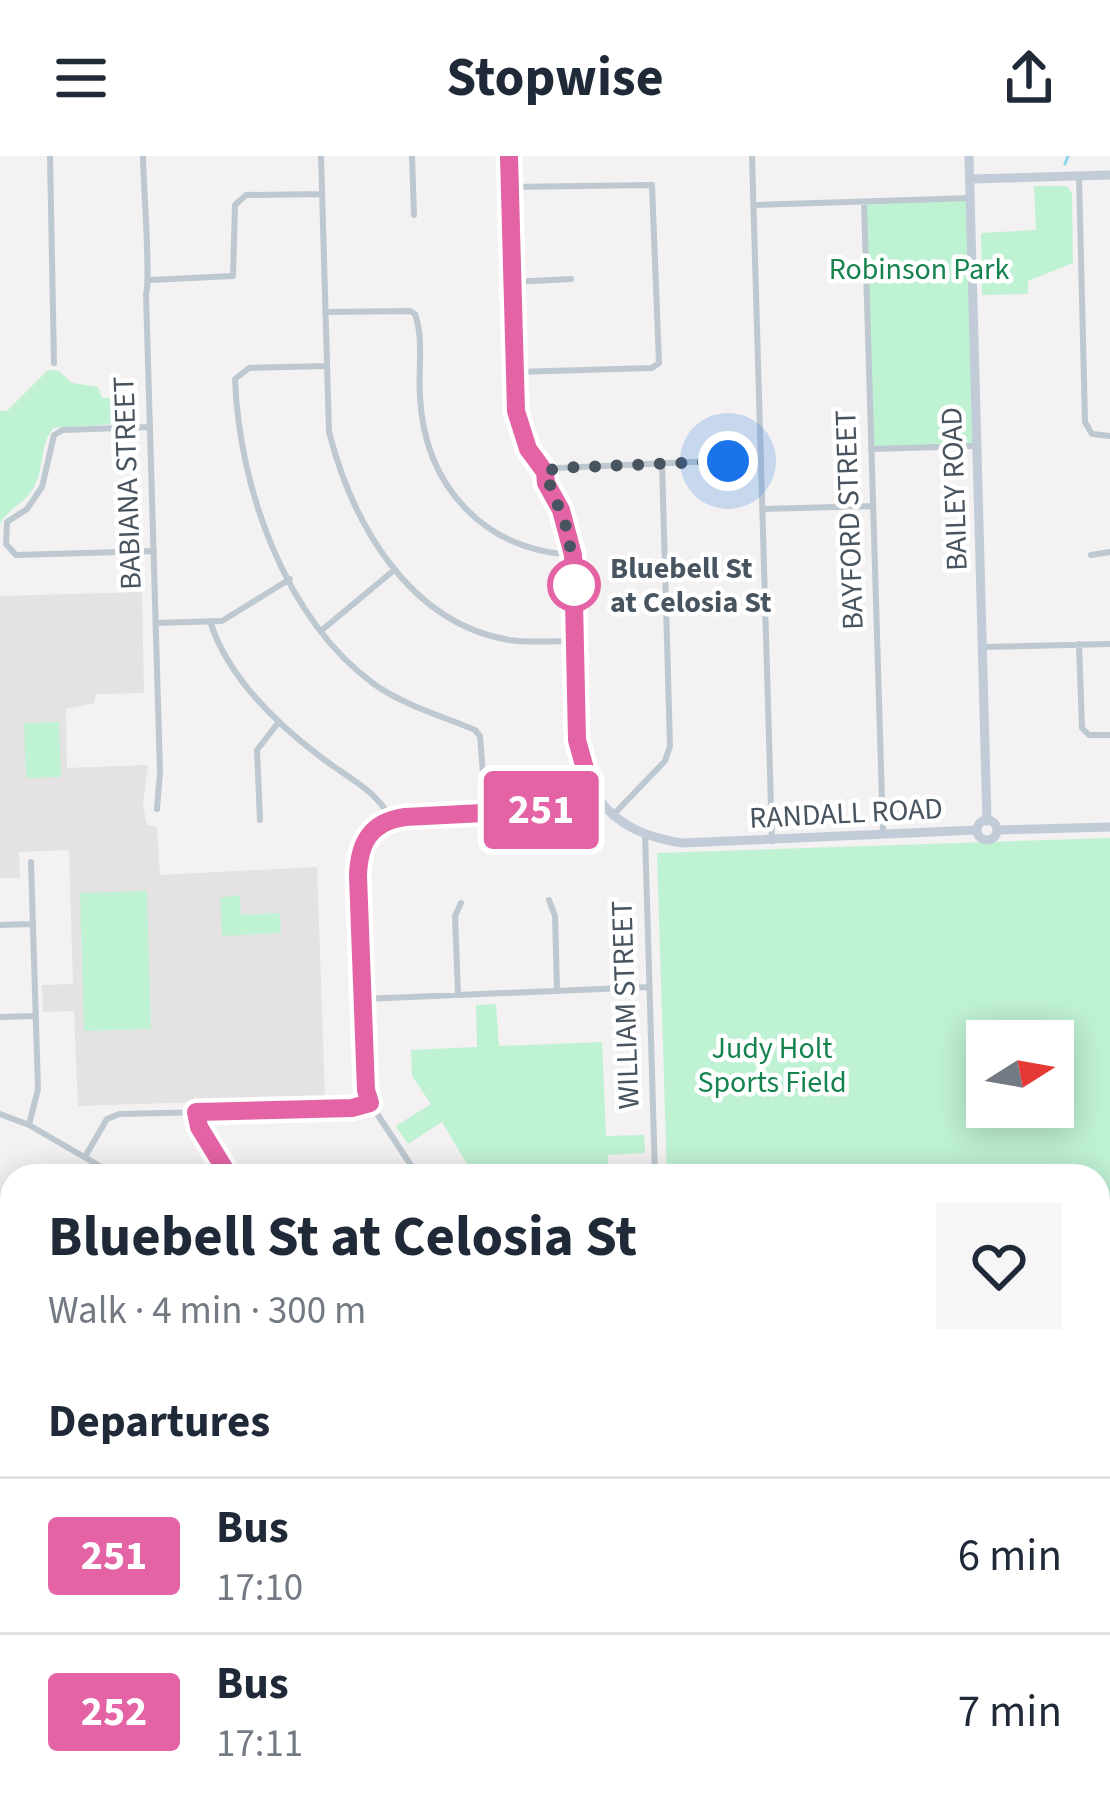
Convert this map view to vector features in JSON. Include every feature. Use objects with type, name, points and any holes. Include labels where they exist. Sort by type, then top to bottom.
[{"type":"street","points":[[50,156],[54,363]]},
{"type":"street","name":"BABIANA STREET","points":[[142,156],[150,280],[146,294],[157,809]]},
{"type":"street","points":[[321,156],[329,432],[364,526],[393,571],[443,612],[510,640],[575,640]]},
{"type":"street","points":[[412,156],[414,215]]},
{"type":"street","points":[[509,156],[516,411],[522,436],[545,472],[573,555],[577,740],[589,783],[614,814],[645,833]]},
{"type":"street","points":[[752,156],[772,841]]},
{"type":"street","name":"BAILEY ROAD","points":[[969,156],[987,820]]},
{"type":"street","points":[[970,179],[1110,175]]},
{"type":"street","points":[[1078,176],[1085,422],[1092,434],[1110,436]]},
{"type":"street","points":[[510,187],[652,185],[659,363],[652,368],[515,372]]},
{"type":"street","points":[[150,280],[233,276],[239,199],[322,194]]},
{"type":"street","points":[[754,205],[970,199]]},
{"type":"street","name":"BAYFORD STREET","points":[[864,202],[883,837]]},
{"type":"street","points":[[513,282],[571,279]]},
{"type":"street","points":[[325,313],[410,310],[416,314],[422,417],[430,446],[452,490],[473,518],[501,538],[530,550],[573,555]]},
{"type":"street","points":[[326,366],[249,368],[235,379],[236,422],[248,485],[290,579],[322,630],[374,683],[481,736],[486,813]]},
{"type":"street","points":[[148,427],[54,434],[42,488],[27,509],[7,522],[6,544],[16,555],[154,551]]},
{"type":"street","points":[[872,449],[977,446]]},
{"type":"street","points":[[545,472],[761,459]]},
{"type":"street","points":[[614,814],[665,760],[670,746],[662,464]]},
{"type":"street","points":[[763,508],[873,506]]},
{"type":"street","points":[[1091,555],[1110,552]]},
{"type":"street","points":[[322,630],[393,571]]},
{"type":"street","points":[[156,623],[230,618],[290,579]]},
{"type":"street","points":[[210,621],[233,665],[278,723],[372,792],[391,819]]},
{"type":"street","points":[[1078,644],[1082,728],[1089,735],[1110,735]]},
{"type":"street","points":[[983,647],[1110,644]]},
{"type":"street","points":[[260,820],[257,750],[278,723]]},
{"type":"street","points":[[410,1164],[366,1090],[360,850],[368,834],[391,819],[548,808],[589,783]]},
{"type":"street","name":"RANDALL ROAD","points":[[645,833],[683,843],[717,843],[977,830],[987,820],[997,830]]},
{"type":"street","name":"RANDALL ROAD","points":[[977,830],[988,840],[997,830],[1110,826]]},
{"type":"street","name":"WILLIAM STREET","points":[[645,833],[655,1164]]},
{"type":"street","points":[[29,1125],[38,1100],[31,862]]},
{"type":"street","points":[[549,900],[555,916],[557,990]]},
{"type":"street","points":[[458,994],[455,916],[461,903]]},
{"type":"street","points":[[0,925],[32,924]]},
{"type":"street","points":[[363,999],[648,987]]},
{"type":"street","points":[[0,1017],[35,1016]]},
{"type":"street","points":[[86,1155],[112,1116],[352,1108],[370,1103]]},
{"type":"street","points":[[196,1112],[199,1127],[222,1164]]},
{"type":"street","points":[[0,1114],[99,1164]]},
{"type":"shaded area","points":[[142,592],[144,693],[96,694],[94,703],[66,709],[67,768],[148,765],[143,806],[147,825],[157,827],[160,875],[317,867],[325,1098],[78,1106],[74,1011],[43,1012],[42,985],[73,984],[69,850],[19,852],[20,878],[0,878],[0,596]]},
{"type":"green space","points":[[1034,186],[1067,186],[1072,193],[1073,263],[1028,281],[1028,294],[982,295],[981,233],[1036,230]]},
{"type":"green space","name":"Robinson Park","points":[[971,198],[977,446],[871,449],[864,202]]},
{"type":"green space","points":[[48,370],[59,371],[72,383],[98,387],[102,398],[138,397],[138,416],[131,423],[54,428],[34,487],[0,524],[0,411],[7,411]]},
{"type":"green space","points":[[59,722],[61,777],[26,778],[24,723]]},
{"type":"green space","name":"Judy Holt Sports Field","points":[[1110,838],[1110,1164],[667,1164],[657,853]]},
{"type":"green space","points":[[147,891],[151,1029],[84,1031],[80,893]]},
{"type":"green space","points":[[240,895],[241,915],[280,913],[281,933],[222,936],[220,898]]},
{"type":"green space","points":[[496,1004],[499,1046],[602,1042],[606,1136],[644,1135],[645,1153],[608,1155],[608,1164],[467,1164],[442,1122],[408,1144],[396,1126],[431,1104],[412,1076],[411,1050],[477,1047],[476,1005]]},
{"type":"waterway","points":[[1065,164],[1068,156]]},
{"type":"bus line","name":"251","points":[[222,1164],[199,1127],[196,1112],[352,1108],[370,1103],[358,876],[360,850],[368,834],[391,819],[405,817],[542,810],[589,783],[577,740],[569,534],[545,472],[522,436],[516,411],[509,156]]},
{"type":"place","name":"Bluebell St at Celosia St","points":[[574,585]]},
{"type":"route","points":[[574,585],[574,598],[569,534],[545,472],[728,461]]}]
